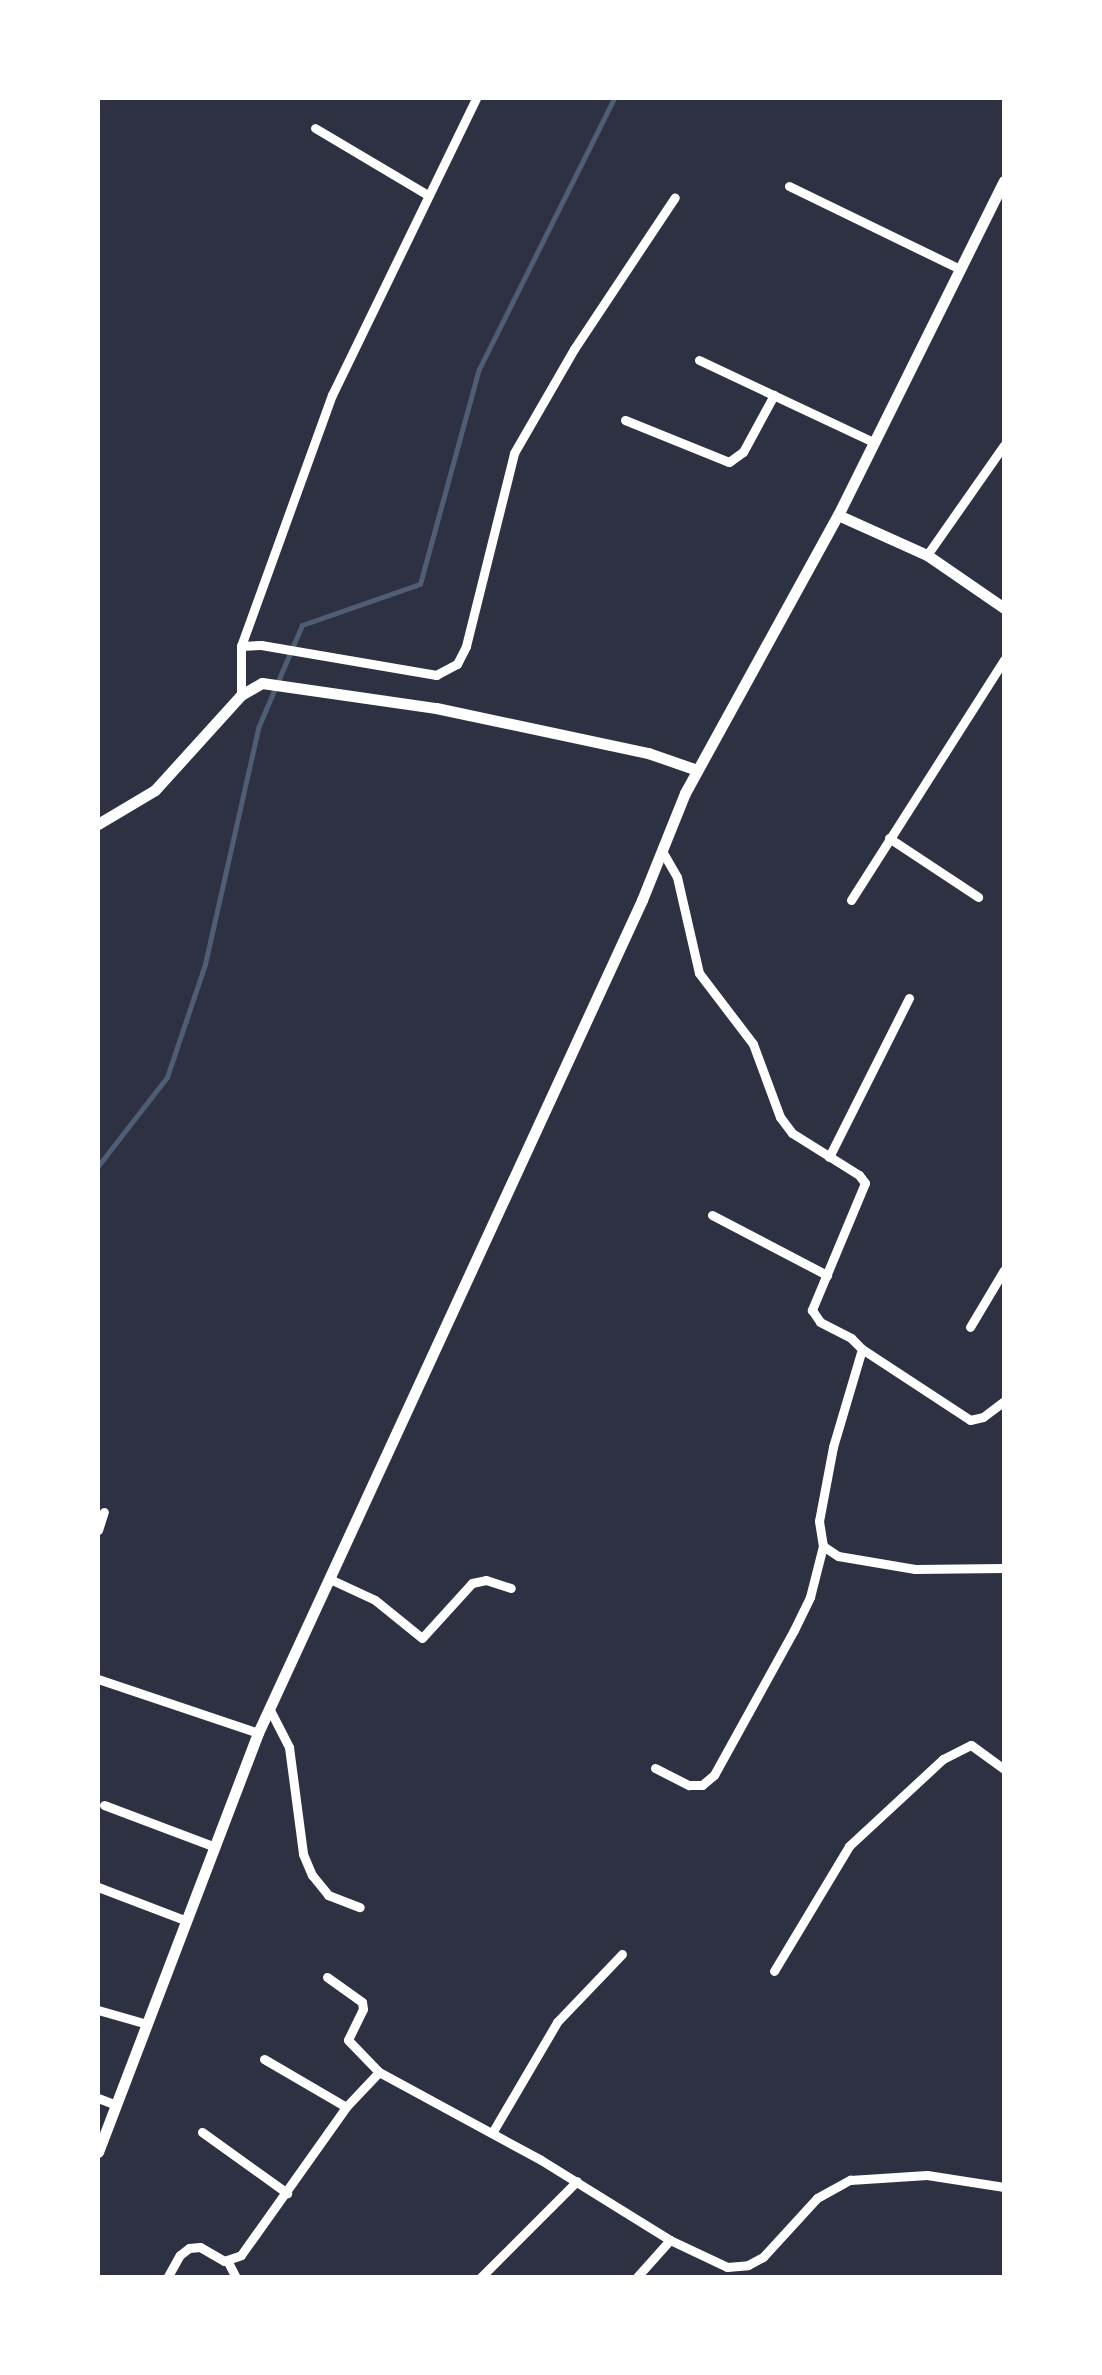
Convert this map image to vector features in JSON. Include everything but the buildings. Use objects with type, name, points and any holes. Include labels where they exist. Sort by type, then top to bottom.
[{"type":"street","points":[[241,695],[241,646],[332,396],[426,194],[476,98]]},
{"type":"street","points":[[315,128],[426,194]]},
{"type":"street","points":[[98,2152],[258,1733],[332,1580],[697,770],[838,515],[1004,181]]},
{"type":"street","points":[[789,186],[960,269]]},
{"type":"street","points":[[241,646],[261,645],[436,675],[450,670],[466,646],[506,475],[532,417],[676,197]]},
{"type":"street","points":[[699,360],[873,442]]},
{"type":"street","points":[[625,420],[729,462],[743,452],[774,395]]},
{"type":"street","points":[[927,555],[1004,445]]},
{"type":"street","points":[[838,515],[927,555],[1004,608]]},
{"type":"street","points":[[852,900],[1004,660]]},
{"type":"street","points":[[98,824],[156,790],[241,695],[262,684],[436,708],[648,754],[697,770]]},
{"type":"street","points":[[889,838],[978,897]]},
{"type":"street","points":[[662,851],[677,877],[699,972],[753,1044],[780,1117],[792,1133],[859,1174],[865,1183],[813,1314],[970,1420],[983,1417],[1004,1401]]},
{"type":"street","points":[[829,1157],[908,998]]},
{"type":"street","points":[[712,1215],[827,1275]]},
{"type":"street","points":[[970,1326],[1004,1270]]},
{"type":"street","points":[[654,1768],[689,1786],[709,1781],[794,1630],[810,1597],[823,1546],[819,1521],[833,1447],[862,1350]]},
{"type":"street","points":[[98,1530],[104,1512]]},
{"type":"street","points":[[823,1546],[838,1556],[915,1569],[1004,1568]]},
{"type":"street","points":[[332,1580],[375,1600],[422,1638],[472,1583],[486,1580],[511,1588]]},
{"type":"street","points":[[98,1679],[258,1733]]},
{"type":"street","points":[[270,1710],[288,1746],[303,1854],[312,1875],[328,1895],[360,1907]]},
{"type":"street","points":[[774,1971],[849,1846],[943,1759],[971,1746],[1004,1769]]},
{"type":"street","points":[[104,1805],[216,1848]]},
{"type":"street","points":[[98,1886],[188,1921]]},
{"type":"street","points":[[492,2133],[557,2022],[622,1954]]},
{"type":"street","points":[[327,1977],[362,2002],[363,2009],[348,2040],[379,2072],[718,2265],[748,2265],[764,2257],[818,2198],[850,2180],[927,2174],[1004,2186]]},
{"type":"street","points":[[98,2010],[147,2024]]},
{"type":"street","points":[[264,2059],[346,2107]]},
{"type":"street","points":[[228,2262],[241,2255],[346,2107],[379,2072]]},
{"type":"street","points":[[98,2098],[116,2105]]},
{"type":"street","points":[[202,2132],[288,2193]]},
{"type":"street","points":[[480,2278],[576,2182]]},
{"type":"street","points":[[636,2278],[670,2240]]},
{"type":"street","points":[[168,2278],[189,2248],[200,2248],[228,2262],[236,2278]]},
{"type":"waterway","points":[[98,1166],[167,1077],[205,964],[258,728],[302,625],[420,584],[479,369],[614,98]]}]
